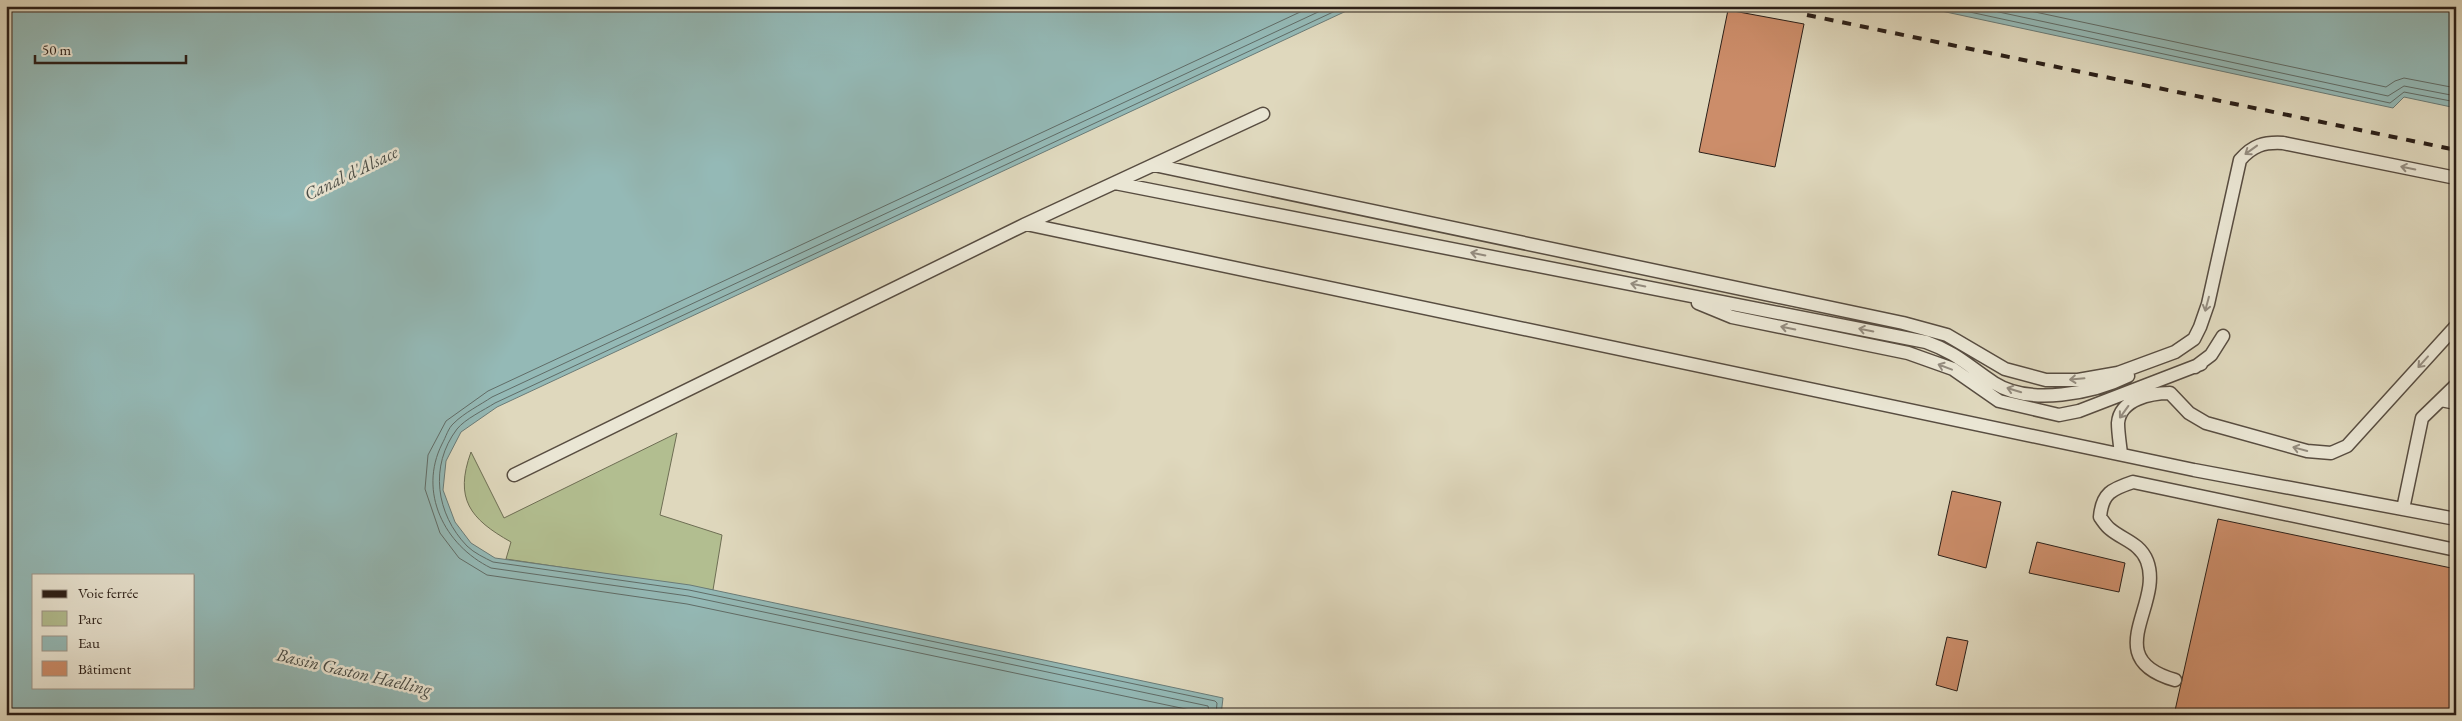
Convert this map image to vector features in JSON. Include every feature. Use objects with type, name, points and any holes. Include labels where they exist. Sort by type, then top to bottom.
[{"type":"lane","points":[[514,475],[1026,224],[1263,114]]},
{"type":"lane","points":[[1115,183],[1926,342],[1948,350],[1996,385],[2022,393],[2044,396],[2070,394],[2108,386],[2175,352],[2194,339],[2208,304],[2240,160],[2250,149],[2265,142],[2283,143],[2456,178]]},
{"type":"lane","points":[[1154,165],[1903,323],[1947,335],[2005,369],[2046,380],[2078,380],[2118,373],[2175,352]]},
{"type":"lane","points":[[1026,224],[2121,454],[2456,519]]},
{"type":"lane","points":[[1672,292],[1732,317],[1908,353],[1953,369],[1999,401],[2059,415],[2079,411],[2201,364]]},
{"type":"lane","points":[[2155,393],[2170,393],[2189,413],[2206,423],[2307,451],[2330,453],[2347,446],[2456,326]]},
{"type":"lane","points":[[2121,454],[2118,422],[2122,412],[2138,398],[2155,393],[2212,356],[2223,336]]},
{"type":"lane","points":[[2402,508],[2422,418],[2456,385]]},
{"type":"lane","points":[[2441,400],[2456,403]]},
{"type":"lane","points":[[2176,680],[2146,667],[2137,651],[2148,583],[2147,562],[2140,549],[2110,529],[2100,517],[2101,503],[2114,488],[2133,482],[2456,550]]},
{"type":"green space","points":[[677,433],[660,515],[722,535],[713,590],[506,559],[511,542],[485,525],[476,516],[469,506],[465,495],[466,468],[471,452],[504,518]]},
{"type":"water","points":[[6,6],[1357,6],[497,407],[461,432],[446,461],[443,490],[455,522],[471,543],[495,558],[690,585],[1223,698],[1221,715],[6,715]]},
{"type":"water","points":[[1918,6],[2456,6],[2456,108],[2404,97],[2393,108]]},
{"type":"building","points":[[1728,10],[1804,24],[1775,167],[1699,152]]},
{"type":"building","points":[[1952,491],[2001,502],[1986,568],[1938,555]]},
{"type":"building","points":[[2218,519],[2456,569],[2456,715],[2174,715]]},
{"type":"building","points":[[2037,542],[2125,563],[2119,592],[2029,573]]},
{"type":"building","points":[[1947,637],[1968,641],[1957,691],[1936,685]]},
{"type":"railway","points":[[1807,15],[2456,150]]},
{"type":"water label","name":"Canal d'Alsace","points":[[351,173]]},
{"type":"water label","name":"Bassin Gaston Haelling","points":[[354,672]]}]
